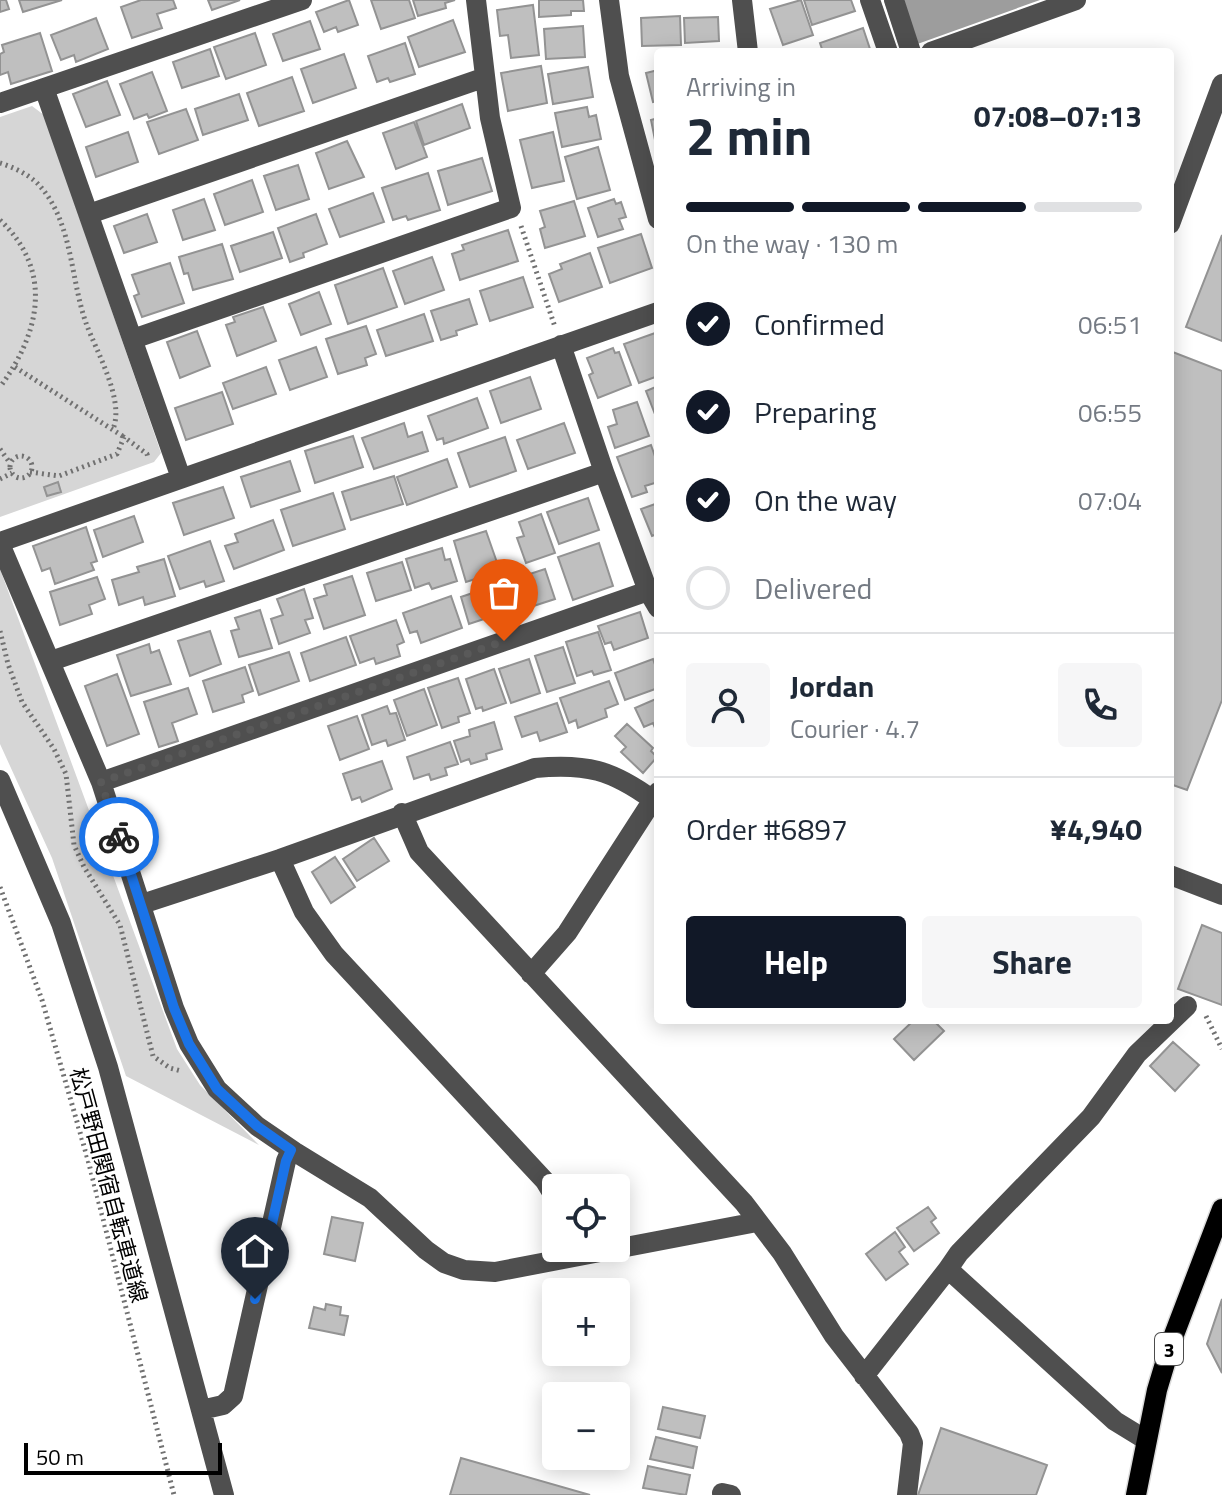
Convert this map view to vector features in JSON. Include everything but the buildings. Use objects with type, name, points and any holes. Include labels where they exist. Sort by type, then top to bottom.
[{"type":"main road","name":"3","points":[[1136,1495],[1157,1390],[1172,1340],[1222,1209]]},
{"type":"street","points":[[0,103],[302,0]]},
{"type":"street","points":[[133,339],[511,208],[483,78],[476,0]]},
{"type":"street","points":[[609,0],[619,76],[654,204]]},
{"type":"street","points":[[742,0],[748,48]]},
{"type":"street","points":[[870,0],[887,48]]},
{"type":"street","points":[[894,0],[910,48]]},
{"type":"street","points":[[942,48],[1076,0]]},
{"type":"street","points":[[89,214],[483,78]]},
{"type":"street","points":[[1176,189],[1222,84]]},
{"type":"street","points":[[44,88],[181,478]]},
{"type":"street","points":[[542,1261],[495,1272],[464,1270],[444,1263],[370,1198],[257,1126],[217,1089],[189,1044],[174,1008],[101,782],[0,543],[559,338],[654,313]]},
{"type":"street","points":[[101,782],[653,600],[604,472],[559,338]]},
{"type":"street","points":[[51,661],[604,472]]},
{"type":"street","points":[[142,904],[280,859],[535,768],[569,764],[591,767],[654,795]]},
{"type":"street","points":[[0,780],[61,923],[108,1067],[224,1495]]},
{"type":"street","points":[[531,974],[567,933],[654,798]]},
{"type":"street","points":[[402,813],[419,852],[763,1226],[834,1336],[909,1433],[913,1443],[907,1495]]},
{"type":"street","points":[[280,859],[304,912],[334,954],[542,1178]]},
{"type":"street","points":[[1174,877],[1222,895]]},
{"type":"street","points":[[1174,1018],[1187,1006]]},
{"type":"street","points":[[864,1376],[959,1253],[1091,1117],[1137,1054],[1168,1024]]},
{"type":"street","points":[[201,1410],[223,1405],[233,1396],[291,1150]]},
{"type":"street","points":[[630,1244],[757,1222]]},
{"type":"street","points":[[948,1269],[1115,1421],[1146,1440]]},
{"type":"path","points":[[0,163],[15,168],[38,184],[67,239],[84,320],[109,378],[117,419],[113,429]]},
{"type":"path","points":[[511,208],[519,220],[559,338]]},
{"type":"path","points":[[0,220],[17,237],[32,268],[37,304],[27,342],[15,367],[0,387]]},
{"type":"path","points":[[15,367],[113,429],[147,454],[150,462]]},
{"type":"path","points":[[30,472],[59,476],[117,454],[124,437]]},
{"type":"path","points":[[0,449],[10,463],[12,473],[21,478],[30,472],[32,466],[19,455],[10,463]]},
{"type":"path","points":[[0,479],[12,473]]},
{"type":"path","points":[[0,631],[22,702],[54,749],[66,774],[74,845],[120,925],[153,1056],[170,1068],[187,1072],[205,1070]]},
{"type":"path","name":"松戸野田関宿自転車道線","points":[[0,887],[42,1000],[84,1146],[174,1495]]},
{"type":"shaded area","points":[[884,0],[1040,0],[909,47],[898,43]]},
{"type":"shaded area","points":[[32,106],[44,115],[161,453],[154,462],[0,517],[0,117]]},
{"type":"shaded area","points":[[0,569],[177,1049],[200,1085],[259,1145],[126,1076],[52,858],[0,744]]},
{"type":"way so far","points":[[119,837],[101,782],[504,641]]},
{"type":"route","points":[[119,837],[174,1008],[189,1044],[217,1089],[257,1126],[291,1150],[255,1299]]}]
